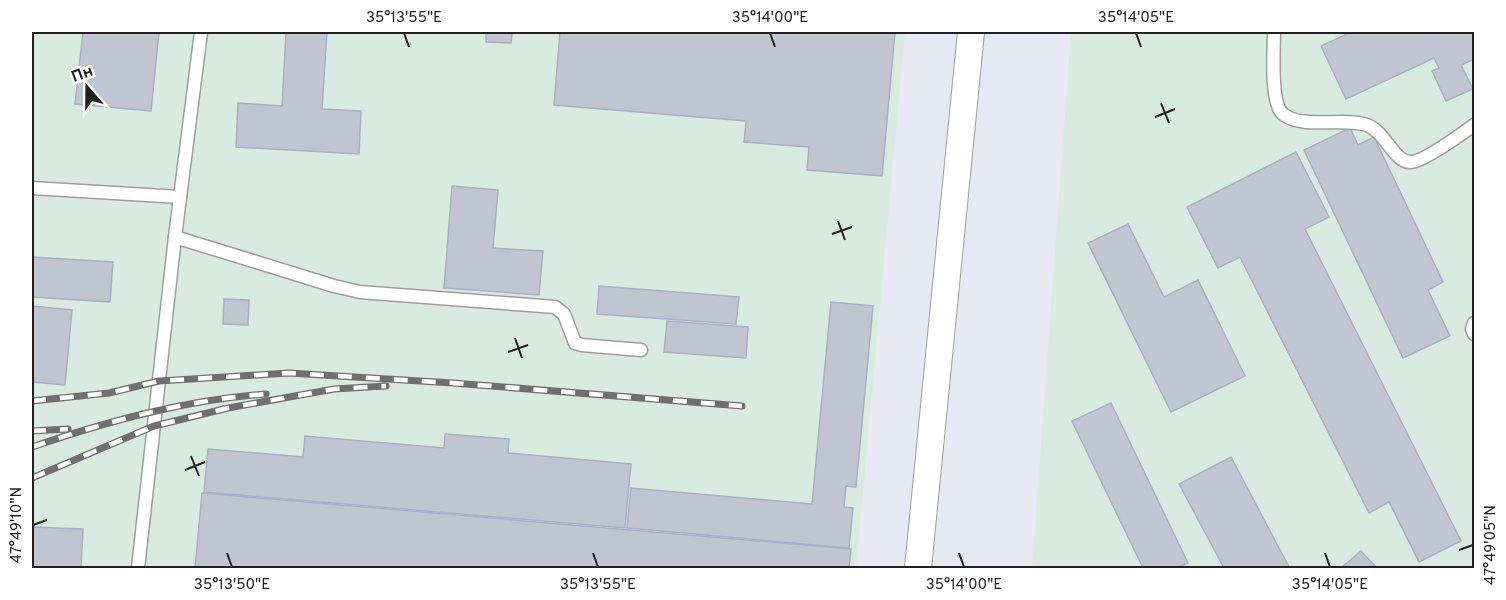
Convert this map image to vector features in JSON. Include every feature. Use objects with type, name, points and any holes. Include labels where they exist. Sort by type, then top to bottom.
[{"type":"street","points":[[918,568],[971,32]]},
{"type":"lane","points":[[138,568],[175,237],[201,32]]},
{"type":"lane","points":[[1274,32],[1275,98],[1281,112],[1292,120],[1365,124],[1380,133],[1399,158],[1411,162],[1424,157],[1474,125]]},
{"type":"lane","points":[[32,188],[180,197]]},
{"type":"lane","points":[[175,237],[360,292],[555,307],[564,314],[575,343],[641,350]]},
{"type":"lane","points":[[1474,323],[1472,329],[1474,334]]},
{"type":"shaded area","points":[[32,32],[905,32],[856,568],[32,568]]},
{"type":"shaded area","points":[[1071,32],[1474,32],[1474,568],[1032,568]]},
{"type":"building","points":[[83,32],[159,32],[151,111],[75,104]]},
{"type":"building","points":[[286,32],[327,32],[322,109],[361,111],[359,154],[236,147],[238,103],[282,106]]},
{"type":"building","points":[[486,32],[512,32],[511,43],[486,42]]},
{"type":"building","points":[[560,32],[895,32],[882,176],[807,170],[809,147],[744,142],[746,121],[554,105]]},
{"type":"building","points":[[1351,32],[1474,32],[1474,59],[1461,65],[1473,89],[1446,101],[1432,71],[1439,68],[1434,58],[1346,99],[1321,46]]},
{"type":"building","points":[[1350,128],[1358,145],[1374,137],[1443,282],[1428,290],[1450,336],[1403,358],[1304,150]]},
{"type":"building","points":[[1296,152],[1329,217],[1305,229],[1461,541],[1419,562],[1389,502],[1369,513],[1240,257],[1218,268],[1187,207]]},
{"type":"building","points":[[452,186],[498,190],[493,248],[543,251],[539,295],[444,288]]},
{"type":"building","points":[[1128,224],[1164,297],[1198,280],[1245,376],[1171,412],[1088,243]]},
{"type":"building","points":[[32,257],[113,262],[110,302],[32,297]]},
{"type":"building","points":[[599,286],[739,297],[736,324],[597,314]]},
{"type":"building","points":[[224,299],[249,300],[248,325],[223,324]]},
{"type":"building","points":[[831,302],[873,306],[856,487],[846,486],[844,507],[853,508],[849,548],[627,528],[631,488],[812,504]]},
{"type":"building","points":[[32,306],[72,310],[65,385],[32,382]]},
{"type":"building","points":[[667,321],[748,327],[746,358],[664,352]]},
{"type":"building","points":[[1111,403],[1188,563],[1176,568],[1143,568],[1072,421]]},
{"type":"building","points":[[445,434],[509,439],[508,453],[631,464],[625,528],[204,492],[208,449],[303,457],[305,436],[444,448]]},
{"type":"building","points":[[1231,457],[1289,567],[1224,568],[1179,484]]},
{"type":"building","points":[[202,493],[851,549],[849,568],[195,568]]},
{"type":"building","points":[[32,527],[83,529],[81,568],[32,568]]},
{"type":"building","points":[[1361,551],[1377,568],[1341,568]]},
{"type":"railway","points":[[32,401],[109,393],[159,381],[289,373],[453,383],[742,406]]},
{"type":"railway","points":[[32,478],[154,426],[228,408],[334,389],[386,386]]},
{"type":"railway","points":[[32,447],[147,413],[206,401],[266,394]]},
{"type":"railway","points":[[32,431],[68,429]]}]
